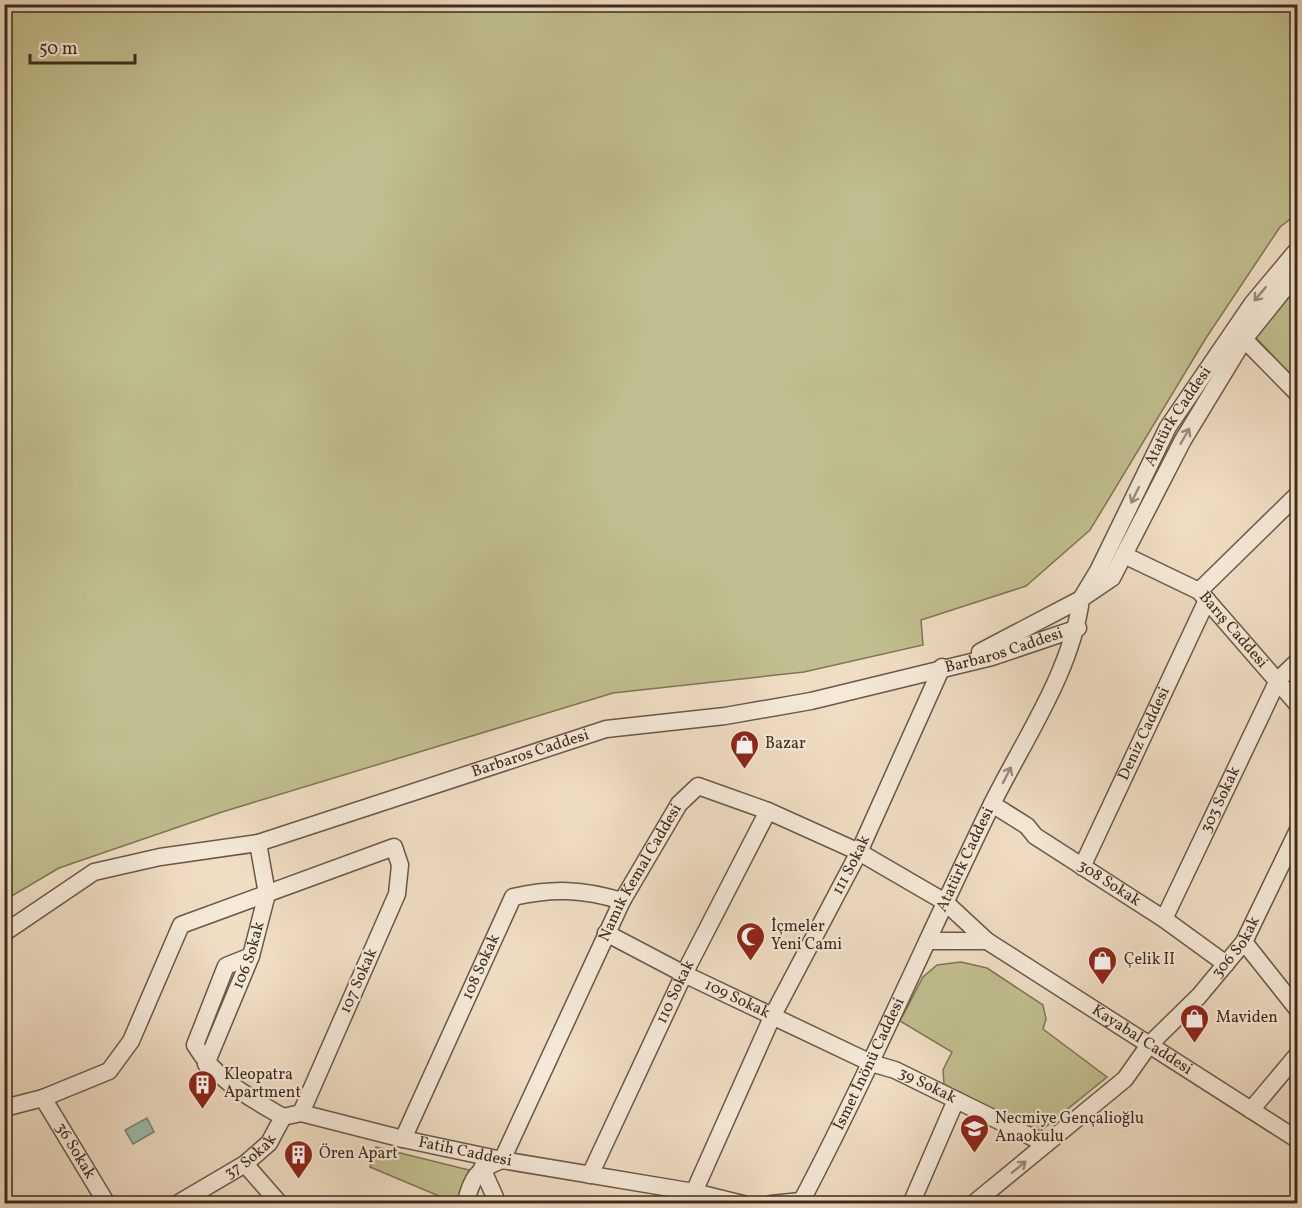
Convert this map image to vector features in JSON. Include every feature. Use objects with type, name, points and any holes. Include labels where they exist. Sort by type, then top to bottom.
[{"type":"street","name":"Atatürk Caddesi","points":[[950,666],[1081,599],[1112,579],[1240,334],[1252,304],[1298,249]]},
{"type":"street","name":"Atatürk Caddesi","points":[[937,923],[992,804],[1067,657],[1078,628],[1081,599],[1098,571],[1168,428],[1240,334],[1298,272]]},
{"type":"street","points":[[1240,334],[1298,394]]},
{"type":"street","name":"Deniz Caddesi","points":[[1082,867],[1203,596],[1298,494]]},
{"type":"street","name":"Barış Caddesi","points":[[1124,555],[1203,596],[1298,705]]},
{"type":"street","name":"Barbaros Caddesi","points":[[4,933],[94,872],[160,857],[258,843],[606,729],[725,716],[811,701],[992,657],[1078,628]]},
{"type":"street","points":[[1278,680],[1298,661]]},
{"type":"street","name":"111 Sokak","points":[[700,1197],[773,1015],[859,852],[950,666]]},
{"type":"street","name":"303 Sokak","points":[[1164,919],[1278,680]]},
{"type":"street","name":"Namık Kemal Caddesi","points":[[502,1160],[622,901],[679,804],[698,786],[768,811],[859,852],[945,902]]},
{"type":"street","name":"308 Sokak","points":[[992,804],[1082,867],[1164,919],[1226,964]]},
{"type":"street","name":"110 Sokak","points":[[590,1175],[684,974],[768,811]]},
{"type":"street","name":"306 Sokak","points":[[974,1203],[1125,1079],[1149,1045],[1199,996],[1244,942],[1298,830]]},
{"type":"street","name":"106 Sokak","points":[[258,843],[267,891],[250,956],[226,966],[195,1045],[206,1064],[231,1087],[283,1117]]},
{"type":"street","name":"107 Sokak","points":[[267,891],[393,847],[400,865],[397,894],[301,1113]]},
{"type":"street","name":"108 Sokak","points":[[403,1139],[513,897],[546,889],[593,892],[622,901]]},
{"type":"street","points":[[4,1108],[43,1098],[109,1071],[131,1041],[181,925],[267,891]]},
{"type":"street","name":"Kayabal Caddesi","points":[[945,902],[987,941],[1298,1140]]},
{"type":"street","name":"İsmet İnönü Caddesi","points":[[801,1202],[871,1063],[937,923]]},
{"type":"street","name":"109 Sokak","points":[[606,933],[684,974],[871,1063]]},
{"type":"street","points":[[928,941],[987,941]]},
{"type":"street","points":[[1244,942],[1298,1010]]},
{"type":"street","points":[[1251,1110],[1298,1054]]},
{"type":"street","name":"39 Sokak","points":[[871,1063],[895,1070],[1046,1144]]},
{"type":"street","name":"36 Sokak","points":[[43,1098],[107,1203]]},
{"type":"street","points":[[911,1203],[956,1100]]},
{"type":"street","name":"Fatih Caddesi","points":[[283,1117],[301,1113],[403,1139],[502,1160],[743,1203]]},
{"type":"street","name":"37 Sokak","points":[[177,1203],[245,1164],[269,1143],[283,1117]]},
{"type":"street","points":[[465,1203],[470,1187],[482,1168],[502,1160]]},
{"type":"street","points":[[245,1164],[280,1203]]},
{"type":"street","points":[[482,1168],[498,1203]]},
{"type":"street","points":[[771,1203],[801,1202]]},
{"type":"shaded area","points":[[5,4],[1297,5],[1297,214],[1280,227],[1206,338],[1090,530],[1026,586],[921,620],[923,645],[804,672],[613,693],[222,812],[59,868],[5,900],[5,799],[10,783],[4,773]]},
{"type":"shaded area","points":[[1297,284],[1297,381],[1255,337]]},
{"type":"shaded area","points":[[961,962],[987,968],[1043,1005],[1046,1019],[1043,1029],[1107,1077],[1038,1133],[950,1091],[944,1084],[943,1070],[952,1052],[900,1021],[923,977],[937,965]]},
{"type":"shaded area","points":[[147,1118],[154,1132],[133,1144],[125,1130]]},
{"type":"shaded area","points":[[376,1147],[473,1171],[458,1204],[370,1167]]},
{"type":"place","name":"Bazar","points":[[744,770]]},
{"type":"place","name":"İçmeler Yeni Cami","points":[[750,962]]},
{"type":"place","name":"Çelik II","points":[[1103,986]]},
{"type":"place","name":"Maviden","points":[[1195,1044]]},
{"type":"place","name":"Kleopatra Apartment","points":[[203,1110]]},
{"type":"place","name":"Necmiye Gençalioğlu Anaokulu","points":[[974,1154]]},
{"type":"place","name":"Ören Apart","points":[[298,1180]]}]
